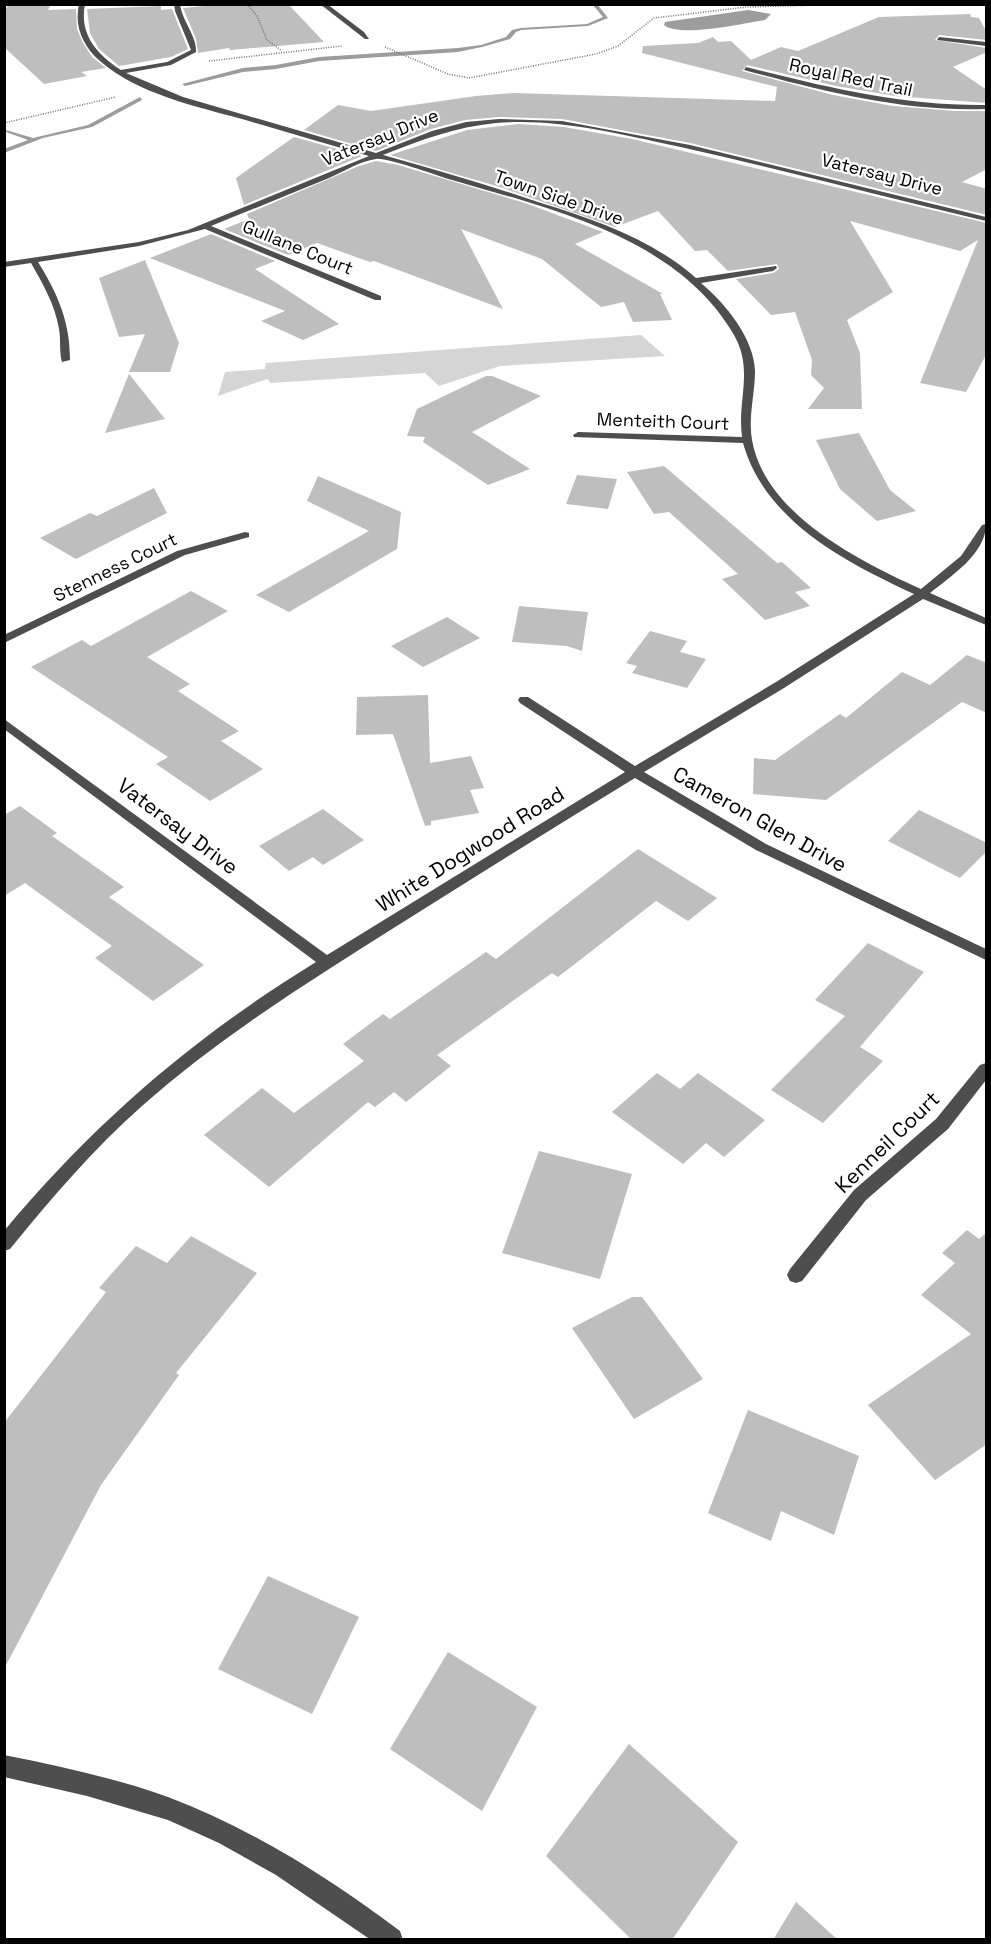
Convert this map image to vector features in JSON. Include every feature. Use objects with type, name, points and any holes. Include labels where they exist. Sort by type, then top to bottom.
[{"type":"street","name":"Town Side Drive","points":[[82,4],[78,24],[86,41],[109,65],[152,87],[225,112],[576,217],[644,247],[696,281],[726,314],[745,348],[750,367],[747,440],[761,476],[771,491],[810,530],[847,556],[922,594],[987,622]]},
{"type":"street","points":[[120,72],[169,63],[184,58],[194,51],[193,44],[180,22],[177,4]]},
{"type":"street","points":[[324,4],[341,20],[357,27],[367,38]]},
{"type":"street","points":[[939,39],[987,44]]},
{"type":"street","name":"Royal Red Trail","points":[[746,69],[878,102],[937,108],[987,107]]},
{"type":"street","name":"Vatersay Drive","points":[[4,265],[138,244],[206,227],[434,132],[466,124],[519,119],[556,121],[744,159],[987,219]]},
{"type":"street","name":"Gullane Court","points":[[206,227],[378,298]]},
{"type":"street","points":[[33,260],[57,299],[66,341],[65,360]]},
{"type":"street","points":[[696,281],[773,268]]},
{"type":"street","name":"Menteith Court","points":[[578,435],[747,440]]},
{"type":"street","name":"White Dogwood Road","points":[[4,1244],[81,1156],[134,1103],[251,1012],[634,772],[780,685],[922,594],[965,558],[987,527]]},
{"type":"street","name":"Stenness Court","points":[[4,640],[181,553],[245,535]]},
{"type":"street","name":"Cameron Glen Drive","points":[[524,700],[634,772],[761,847],[987,955]]},
{"type":"street","name":"Vatersay Drive","points":[[4,723],[327,963]]},
{"type":"street","name":"Kenneil Court","points":[[796,1275],[860,1195],[942,1124],[987,1069]]},
{"type":"street","points":[[4,1766],[57,1777],[167,1809],[254,1849],[344,1903],[392,1940]]},
{"type":"path","points":[[247,4],[257,16],[267,40],[283,51]]},
{"type":"path","points":[[381,46],[455,77],[469,78],[596,54],[618,46],[654,18],[747,7],[856,4]]},
{"type":"path","points":[[202,63],[283,51],[347,46]]},
{"type":"path","points":[[4,123],[115,97]]},
{"type":"shaded area","points":[[748,10],[771,14],[765,20],[697,30],[672,29],[664,25],[665,22]]},
{"type":"shaded area","points":[[641,335],[665,356],[500,366],[439,386],[425,373],[271,383],[267,379],[218,396],[225,372],[265,369],[266,363]]},
{"type":"building","points":[[9,4],[51,4],[48,10],[76,9],[77,29],[83,43],[92,57],[106,68],[81,72],[87,76],[44,84],[4,47],[4,12]]},
{"type":"building","points":[[225,4],[288,4],[324,42],[230,50],[229,48],[198,53],[196,39],[183,8]]},
{"type":"building","points":[[161,6],[161,10],[172,9],[188,49],[171,57],[119,66],[99,49],[90,33],[87,9]]},
{"type":"building","points":[[970,14],[971,17],[979,18],[987,33],[987,40],[939,35],[935,40],[987,48],[987,52],[953,67],[987,90],[987,103],[895,96],[836,86],[747,65],[742,71],[833,95],[893,106],[987,111],[987,169],[962,182],[987,189],[987,215],[690,143],[562,119],[499,117],[465,120],[431,129],[376,151],[304,130],[338,105],[371,111],[514,93],[775,101],[777,87],[642,53],[643,46],[698,43],[713,37],[718,42],[731,41],[751,60],[781,47],[798,51],[879,17]]},
{"type":"building","points":[[519,124],[564,127],[632,139],[987,223],[987,353],[966,392],[920,383],[978,240],[960,251],[850,221],[893,292],[847,320],[860,353],[862,409],[808,409],[824,388],[811,375],[812,360],[795,312],[771,315],[736,279],[773,273],[779,269],[777,264],[728,271],[707,250],[695,251],[658,211],[615,227],[503,188],[390,155],[467,130]]},
{"type":"building","points":[[294,137],[362,156],[244,205],[236,178]]},
{"type":"building","points":[[376,161],[398,165],[525,203],[603,232],[575,244],[663,294],[660,294],[672,320],[633,322],[624,302],[601,307],[542,259],[461,229],[503,309],[374,261],[370,262],[317,243],[288,255],[224,229],[249,219],[247,214],[359,166]]},
{"type":"building","points":[[211,234],[275,261],[255,269],[339,324],[303,340],[261,321],[285,311],[150,258]]},
{"type":"building","points":[[145,260],[179,343],[170,372],[129,372],[145,334],[119,337],[99,278]]},
{"type":"building","points":[[129,374],[165,419],[105,433]]},
{"type":"building","points":[[486,376],[492,376],[541,396],[472,432],[530,469],[488,485],[423,442],[425,437],[407,436],[417,409]]},
{"type":"building","points":[[859,433],[890,490],[916,511],[877,521],[840,489],[816,440]]},
{"type":"building","points":[[664,466],[777,563],[782,562],[811,588],[795,592],[810,606],[765,620],[722,579],[738,574],[669,512],[654,514],[627,472]]},
{"type":"building","points":[[577,475],[617,479],[608,509],[566,504]]},
{"type":"building","points":[[318,476],[401,512],[397,549],[289,612],[256,595],[369,531],[307,501]]},
{"type":"building","points":[[154,488],[167,513],[76,559],[40,538],[90,513],[97,516]]},
{"type":"building","points":[[191,591],[228,611],[147,657],[190,684],[178,691],[239,731],[221,741],[263,769],[210,801],[156,764],[168,757],[31,667],[82,640],[91,646]]},
{"type":"building","points":[[519,606],[588,612],[582,651],[567,646],[512,642]]},
{"type":"building","points":[[447,617],[480,638],[423,667],[391,646]]},
{"type":"building","points":[[650,631],[687,641],[680,652],[706,659],[687,688],[632,673],[637,666],[626,663]]},
{"type":"building","points":[[967,655],[987,663],[987,713],[962,702],[826,800],[753,794],[754,758],[775,760],[840,714],[846,718],[902,672],[930,685]]},
{"type":"building","points":[[428,695],[430,763],[471,756],[484,788],[470,790],[479,813],[431,821],[431,825],[425,826],[393,734],[356,735],[357,697]]},
{"type":"building","points":[[20,806],[57,833],[52,836],[124,887],[109,897],[204,965],[153,1001],[95,958],[112,946],[25,883],[4,896],[4,815]]},
{"type":"building","points":[[323,809],[364,840],[323,865],[313,857],[289,871],[259,846]]},
{"type":"building","points":[[919,810],[987,843],[987,851],[960,878],[888,841]]},
{"type":"building","points":[[638,849],[717,898],[688,921],[656,901],[558,977],[552,973],[437,1055],[451,1066],[406,1102],[394,1092],[375,1107],[368,1102],[269,1187],[204,1135],[262,1088],[294,1113],[364,1061],[343,1044],[383,1014],[390,1019],[486,952],[496,959]]},
{"type":"building","points":[[868,943],[924,972],[860,1047],[883,1061],[823,1123],[771,1090],[845,1016],[815,1000]]},
{"type":"building","points":[[657,1073],[680,1089],[698,1073],[765,1120],[724,1157],[706,1143],[683,1164],[612,1112]]},
{"type":"building","points":[[539,1151],[632,1174],[600,1279],[502,1253]]},
{"type":"building","points":[[967,1230],[979,1239],[987,1232],[987,1444],[935,1480],[868,1405],[971,1334],[921,1295],[955,1263],[942,1253]]},
{"type":"building","points":[[191,1236],[257,1273],[176,1373],[179,1375],[101,1485],[4,1669],[4,1423],[106,1292],[99,1288],[136,1246],[167,1263]]},
{"type":"building","points":[[632,1297],[642,1297],[703,1379],[634,1419],[572,1328]]},
{"type":"building","points":[[748,1410],[859,1456],[834,1535],[781,1511],[771,1541],[708,1513]]},
{"type":"building","points":[[268,1576],[359,1617],[312,1714],[218,1669]]},
{"type":"building","points":[[448,1652],[537,1707],[482,1811],[390,1749]]},
{"type":"building","points":[[629,1744],[738,1842],[672,1940],[632,1940],[546,1856]]},
{"type":"building","points":[[796,1902],[838,1940],[773,1940]]},
{"type":"waterway","points":[[185,84],[243,70],[319,59],[458,50],[482,46],[508,38],[514,31],[521,29],[588,25],[606,17],[594,4]]},
{"type":"waterway","points":[[34,140],[90,126],[140,99]]},
{"type":"waterway","points":[[8,131],[34,140]]},
{"type":"waterway","points":[[4,151],[34,140]]}]
